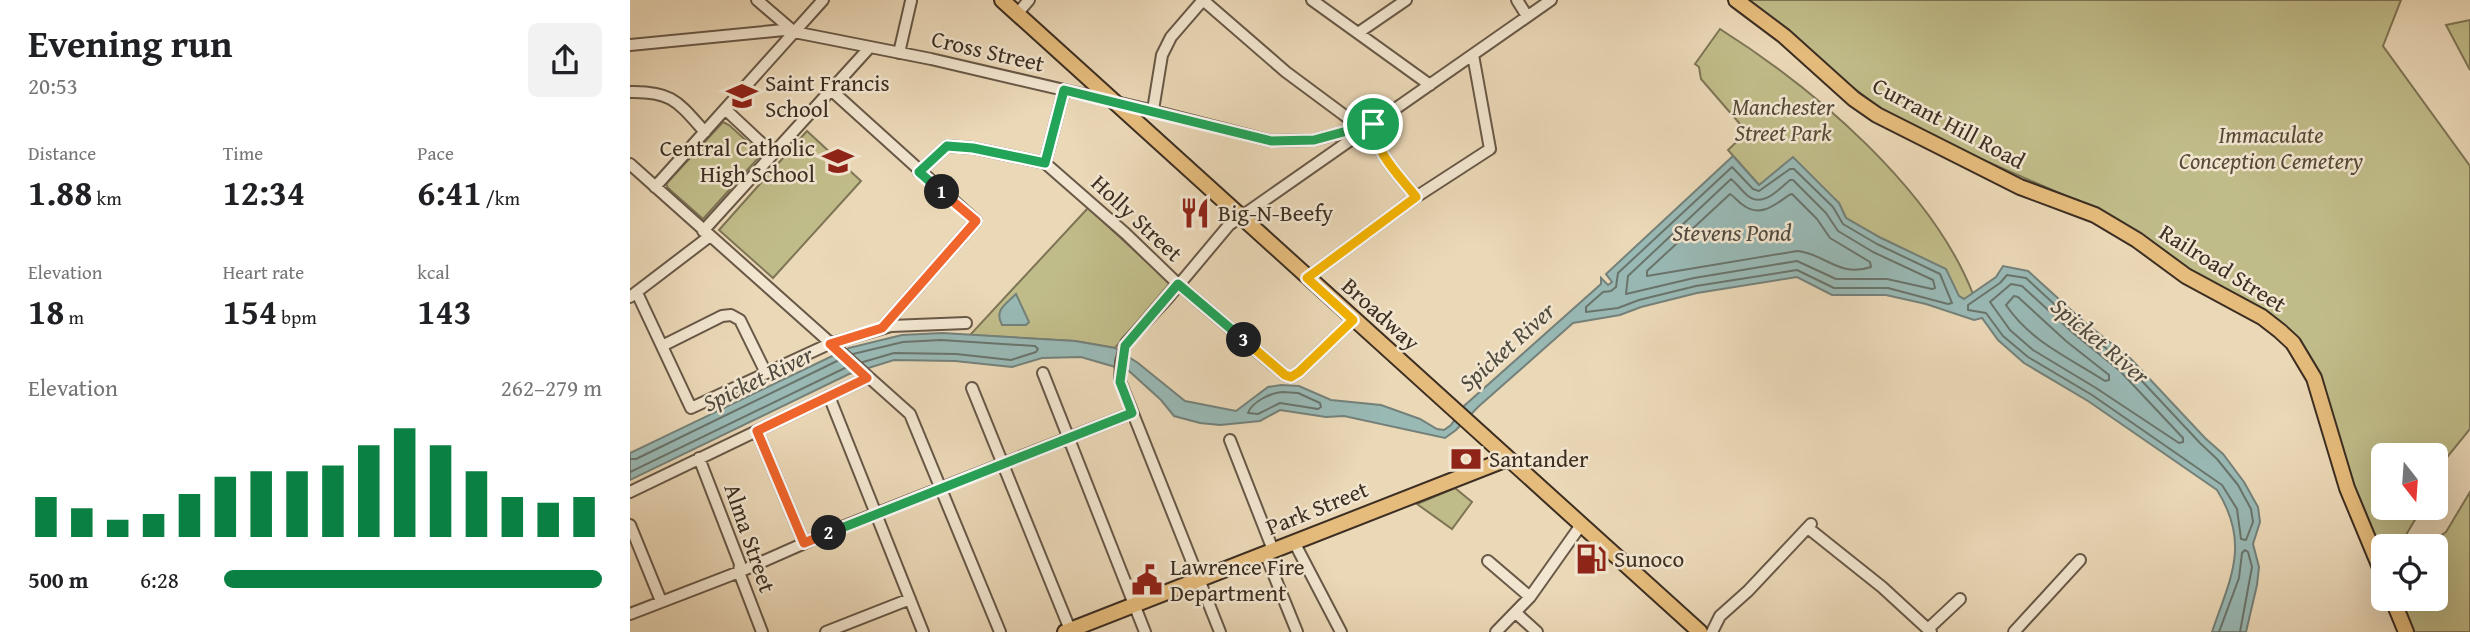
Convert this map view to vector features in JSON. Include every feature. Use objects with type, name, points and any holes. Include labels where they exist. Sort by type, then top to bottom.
[{"type":"main road","name":"Broadway","points":[[1002,0],[1700,632]]},
{"type":"main road","name":"Currant Hill Road","points":[[1736,0],[1784,36],[1854,99],[1877,115],[2020,187],[2050,198]]},
{"type":"main road","name":"Railroad Street","points":[[2050,198],[2095,215],[2137,240],[2186,276],[2262,317],[2293,343],[2314,377],[2347,488],[2371,546]]},
{"type":"main road","name":"Park Street","points":[[1069,631],[1507,459]]},
{"type":"main road","points":[[2397,611],[2406,632]]},
{"type":"street","points":[[757,0],[794,32]]},
{"type":"street","points":[[655,187],[823,0]]},
{"type":"street","points":[[1017,14],[1029,0]]},
{"type":"street","points":[[1153,110],[1162,55],[1171,37],[1203,0],[1286,72],[1348,118],[1373,124]]},
{"type":"street","points":[[1358,33],[1406,0]]},
{"type":"street","points":[[1517,0],[1527,16]]},
{"type":"street","points":[[1220,632],[1120,382],[1126,342],[1229,225],[1551,0]]},
{"type":"street","points":[[900,53],[911,1]]},
{"type":"street","points":[[1315,1],[1430,85]]},
{"type":"street","name":"Cross Street","points":[[630,45],[784,30],[900,53],[1153,110],[1271,141],[1314,140],[1373,124]]},
{"type":"street","points":[[870,47],[773,154],[707,233],[634,295],[691,408],[766,373],[882,328],[908,324],[966,323]]},
{"type":"street","points":[[1307,278],[1416,197],[1490,149],[1474,55]]},
{"type":"street","points":[[831,90],[976,221],[882,328]]},
{"type":"street","points":[[919,172],[947,146],[973,148],[1045,163],[1064,90]]},
{"type":"street","points":[[630,92],[656,91],[669,97],[682,106],[705,132]]},
{"type":"street","points":[[725,108],[773,154]]},
{"type":"street","points":[[1373,124],[1374,138],[1385,157],[1416,197]]},
{"type":"street","name":"Holly Street","points":[[1045,163],[1178,284],[1285,375],[1291,377],[1299,372],[1353,320]]},
{"type":"street","points":[[630,164],[913,418],[1000,632]]},
{"type":"street","points":[[662,346],[722,316],[731,315],[740,320],[766,373]]},
{"type":"street","points":[[1043,373],[1145,632]]},
{"type":"street","points":[[630,492],[865,376]]},
{"type":"street","points":[[972,388],[1069,631]]},
{"type":"street","points":[[829,396],[923,632]]},
{"type":"street","points":[[630,614],[1132,413]]},
{"type":"street","points":[[757,431],[804,543]]},
{"type":"street","points":[[1230,440],[1297,632]]},
{"type":"street","name":"Alma Street","points":[[699,458],[740,564],[739,572],[762,632]]},
{"type":"street","points":[[630,525],[661,601]]},
{"type":"street","points":[[1496,632],[1530,597],[1581,525]]},
{"type":"street","points":[[1712,632],[1720,616],[1748,591],[1810,526],[1929,630],[1960,599]]},
{"type":"street","points":[[1294,542],[1340,632]]},
{"type":"street","points":[[1488,561],[1530,597]]},
{"type":"street","points":[[2014,632],[2080,561]]},
{"type":"street","points":[[826,632],[910,599]]},
{"type":"street","points":[[1516,613],[1537,632]]},
{"type":"green space","name":"Immaculate Conception Cemetery","points":[[1743,0],[2401,0],[2383,46],[2470,166],[2470,429],[2448,456],[2448,443],[2371,443],[2371,520],[2415,520],[2407,534],[2371,536],[2349,482],[2314,364],[2299,341],[2089,206],[1901,124]]},
{"type":"green space","points":[[2470,20],[2470,70],[2446,25]]},
{"type":"green space","name":"Manchester Street Park","points":[[1720,29],[1794,81],[1867,145],[1930,217],[1954,255],[1973,294],[1964,299],[1958,296],[1945,269],[1846,218],[1839,203],[1829,194],[1759,185],[1728,150],[1747,132],[1701,79],[1699,67],[1695,64]]},
{"type":"green space","points":[[723,122],[759,152],[760,156],[703,219],[666,184]]},
{"type":"green space","points":[[807,131],[861,181],[773,278],[719,230]]},
{"type":"green space","points":[[1088,208],[1170,283],[1115,348],[1075,341],[970,335]]},
{"type":"green space","points":[[1455,488],[1472,502],[1452,529],[1417,504]]},
{"type":"green space","points":[[2470,492],[2470,632],[2413,632],[2404,611],[2448,611],[2448,534],[2443,534]]},
{"type":"water","points":[[1733,156],[1759,185],[1793,157],[1839,203],[1846,218],[1946,269],[1959,296],[1964,299],[1996,277],[2003,266],[2028,271],[2083,321],[2131,359],[2223,454],[2258,507],[2260,522],[2253,544],[2259,567],[2246,632],[2212,632],[2230,578],[2235,545],[2227,509],[2217,490],[2088,401],[2024,363],[1998,340],[1982,318],[1974,320],[1926,304],[1886,295],[1832,295],[1797,277],[1697,293],[1620,315],[1573,323],[1445,438],[1344,416],[1326,417],[1280,410],[1260,421],[1220,425],[1200,423],[1174,416],[1161,400],[1129,371],[1081,357],[1042,358],[1012,367],[955,361],[894,360],[849,374],[630,480],[630,453],[849,348],[902,335],[942,333],[1075,341],[1115,348],[1185,401],[1236,411],[1268,387],[1299,386],[1331,400],[1381,405],[1444,430],[1451,425],[1464,406],[1601,284],[1601,278],[1608,285],[1612,282],[1606,274]]},
{"type":"water","points":[[1016,294],[1029,322],[1026,325],[1002,325],[1000,312]]},
{"type":"place","name":"Saint Francis School","points":[[742,96]]},
{"type":"place","name":"Central Catholic High School","points":[[838,161]]},
{"type":"place","name":"Big-N-Beefy","points":[[1195,213]]},
{"type":"place","name":"Santander","points":[[1466,459]]},
{"type":"place","name":"Sunoco","points":[[1591,559]]},
{"type":"place","name":"Lawrence Fire Department","points":[[1147,580]]},
{"type":"route","points":[[1064,90],[1271,141],[1314,140],[1373,124],[1374,138],[1385,157],[1416,197],[1307,278],[1353,320],[1299,372],[1291,377],[1285,375],[1178,284],[1126,342],[1120,382],[1132,413],[804,543],[757,431],[867,378],[830,344],[882,328],[976,221],[919,172],[947,146],[973,148],[1045,163],[1064,90]]},
{"type":"water label","name":"Stevens Pond","points":[[1732,233]]},
{"type":"water label","name":"Spicket River","points":[[2100,341]]},
{"type":"water label","name":"Spicket River","points":[[1507,347]]},
{"type":"water label","name":"Spicket River","points":[[758,379]]}]
